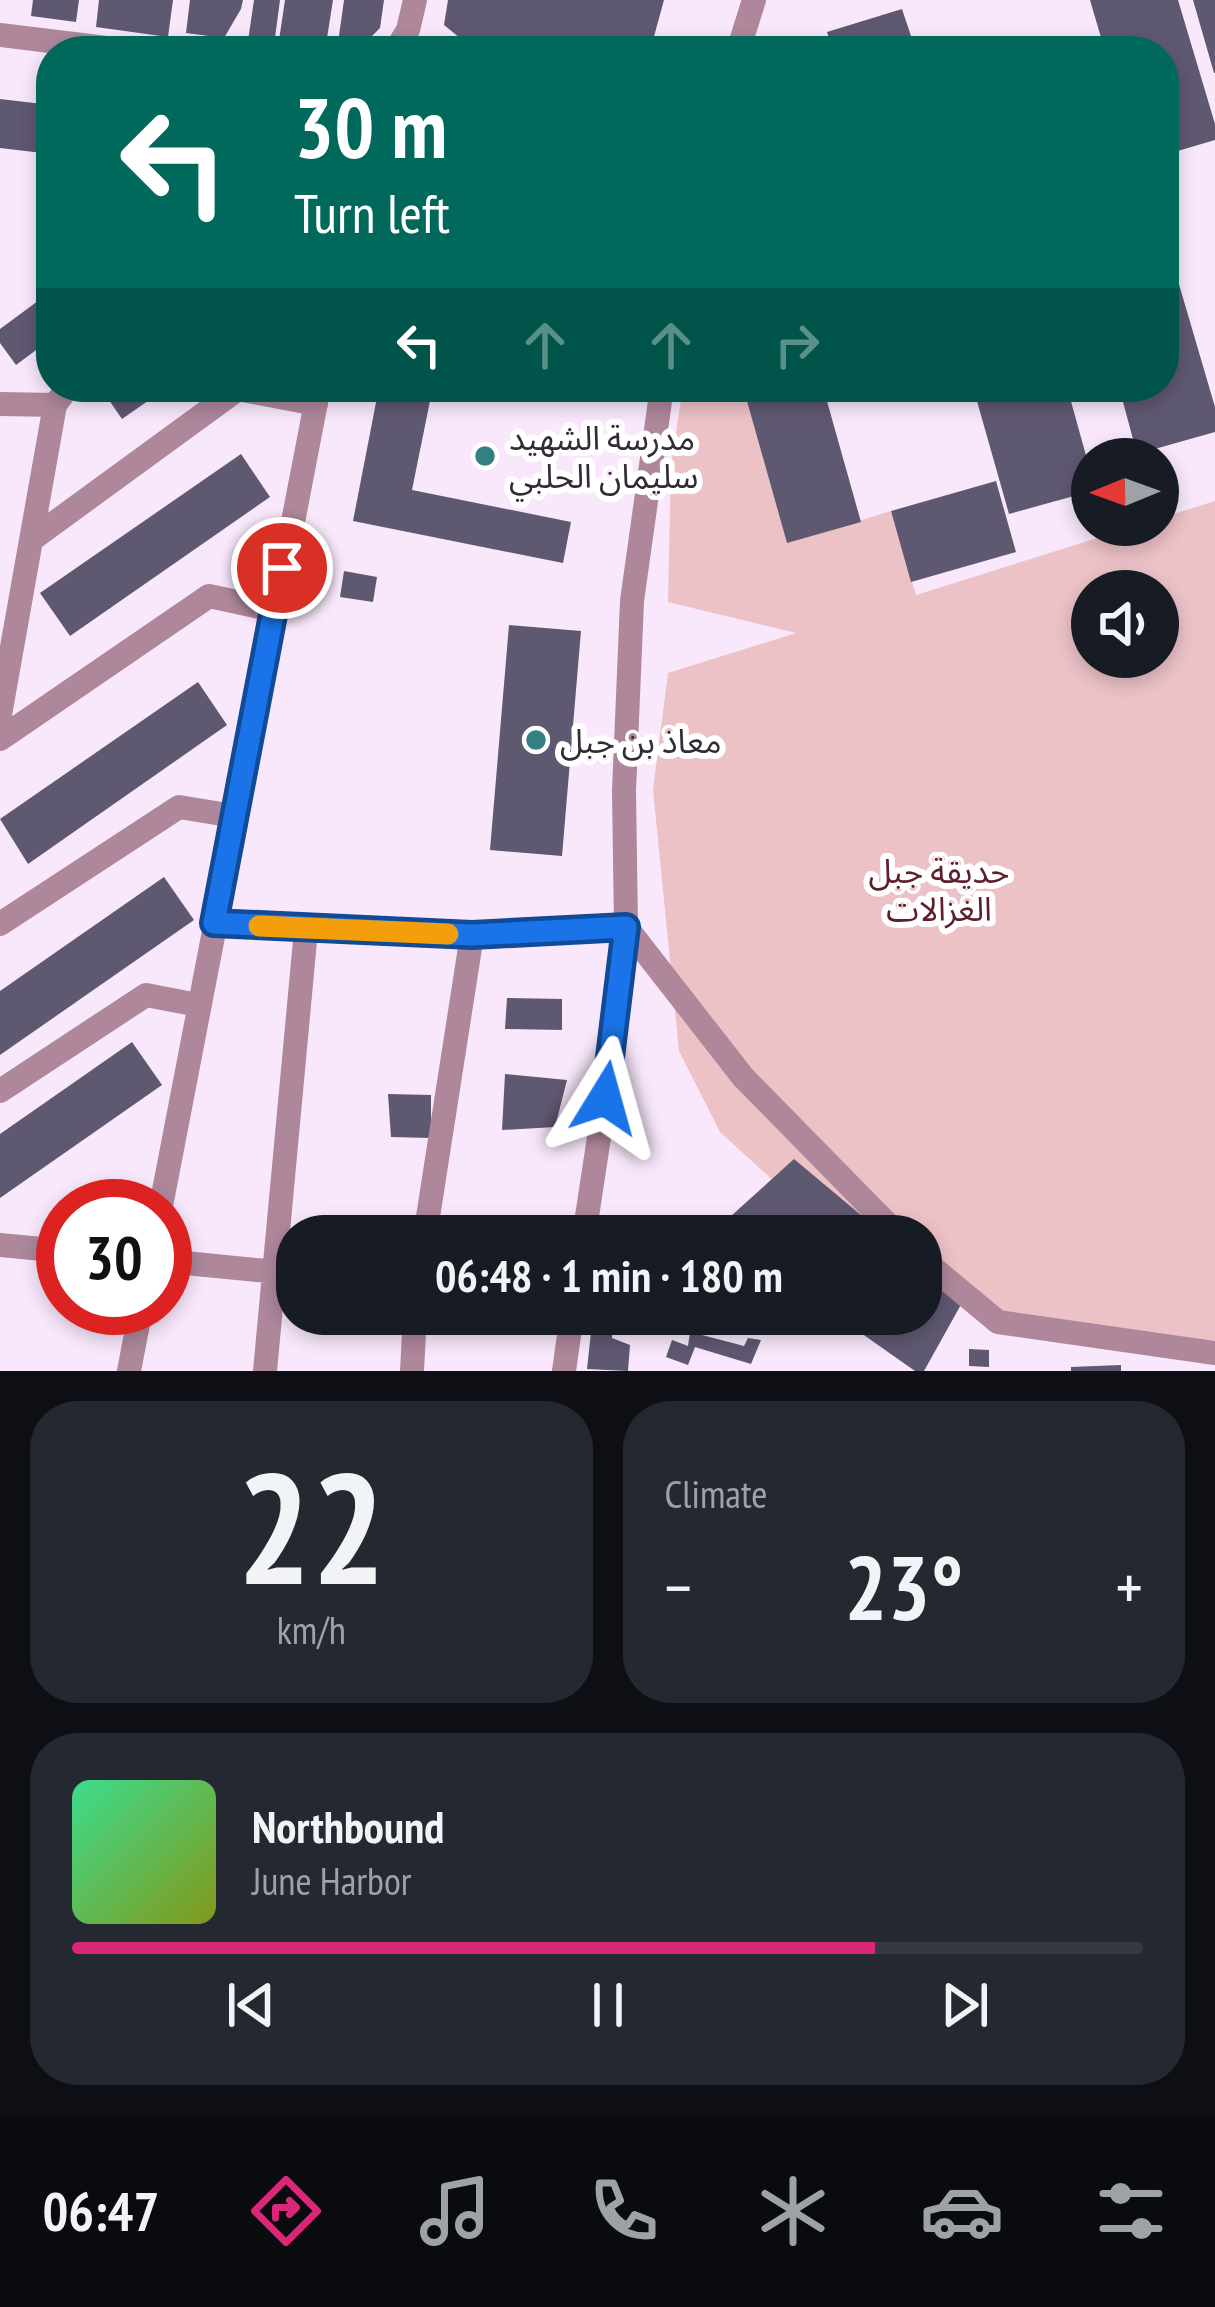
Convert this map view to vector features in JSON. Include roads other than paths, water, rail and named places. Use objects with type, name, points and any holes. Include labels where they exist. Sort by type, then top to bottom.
[{"type":"street","points":[[404,36],[415,0]]},
{"type":"street","points":[[743,36],[754,0]]},
{"type":"street","points":[[0,35],[36,39]]},
{"type":"street","points":[[0,404],[36,399]]},
{"type":"street","points":[[0,715],[61,402]]},
{"type":"street","points":[[31,540],[220,402]]},
{"type":"street","points":[[166,1179],[317,402]]},
{"type":"street","points":[[587,1215],[626,927],[624,791],[632,601],[660,402]]},
{"type":"street","points":[[0,739],[208,596],[274,610]]},
{"type":"street","points":[[0,924],[179,807],[234,816]]},
{"type":"street","points":[[214,923],[472,935],[626,927]]},
{"type":"street","points":[[626,927],[743,1077],[878,1215]]},
{"type":"street","points":[[289,1215],[306,930]]},
{"type":"street","points":[[428,1215],[472,935]]},
{"type":"street","points":[[0,1091],[146,995],[199,1005]]},
{"type":"street","points":[[0,1245],[36,1248]]},
{"type":"street","points":[[192,1264],[276,1272]]},
{"type":"street","points":[[942,1275],[998,1322],[1215,1353]]},
{"type":"street","points":[[265,1371],[276,1317]]},
{"type":"street","points":[[129,1371],[136,1335]]},
{"type":"street","points":[[412,1371],[414,1335]]},
{"type":"street","points":[[564,1371],[569,1335]]},
{"type":"place","name":"مدرسة الشهيد سليمان الحلبي","points":[[485,456]]},
{"type":"place","name":"معاذ بن جبل","points":[[536,740]]},
{"type":"park label","name":"حديقة جبل الغزالات","points":[[939,889]]}]
